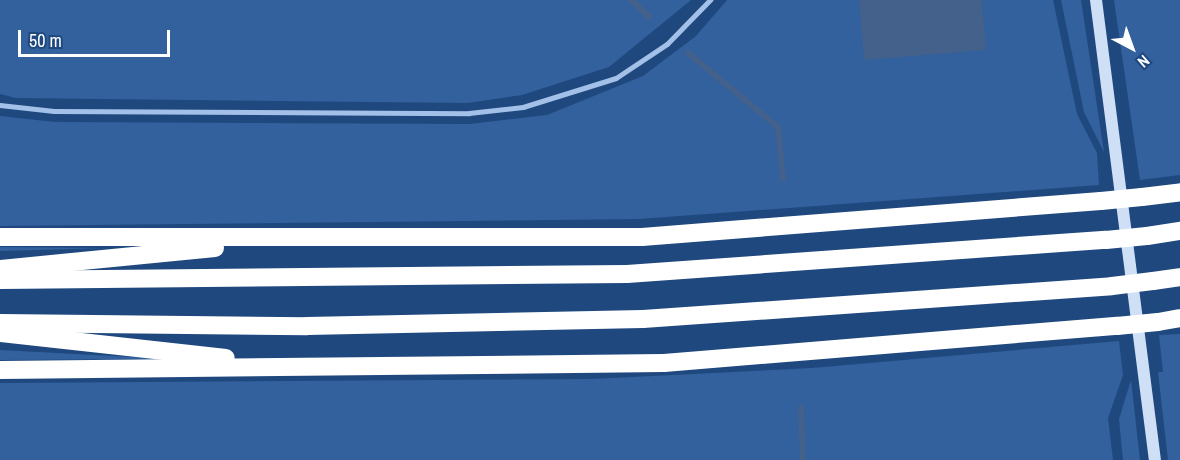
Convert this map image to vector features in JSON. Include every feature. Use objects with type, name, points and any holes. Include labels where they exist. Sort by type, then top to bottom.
[{"type":"highway","points":[[0,237],[642,237],[1101,201],[1180,192]]},
{"type":"highway","points":[[0,280],[627,274],[1106,240],[1180,231]]},
{"type":"highway","points":[[0,269],[312,238]]},
{"type":"highway","points":[[0,323],[307,326],[643,319],[1112,286],[1180,277]]},
{"type":"highway","points":[[0,370],[664,363],[1117,326],[1180,318]]},
{"type":"highway","points":[[0,333],[308,368]]},
{"type":"main road","points":[[1096,0],[1155,460]]},
{"type":"lane","points":[[0,105],[78,112],[469,113],[523,107],[616,78],[667,44],[710,0]]},
{"type":"shaded area","points":[[0,0],[691,0],[609,67],[522,95],[468,103],[16,98],[0,94]]},
{"type":"shaded area","points":[[727,0],[1053,0],[1077,114],[1097,153],[1099,185],[639,219],[0,226],[0,116],[55,122],[470,124],[547,115],[643,76],[696,36]]},
{"type":"shaded area","points":[[859,0],[982,0],[986,50],[864,60]]},
{"type":"shaded area","points":[[1061,0],[1081,0],[1104,152],[1084,112]]},
{"type":"shaded area","points":[[1114,0],[1180,0],[1180,175],[1140,180]]},
{"type":"shaded area","points":[[0,247],[108,248],[0,251]]},
{"type":"shaded area","points":[[1180,334],[1180,460],[1168,460],[1158,372],[1163,372],[1159,335]]},
{"type":"shaded area","points":[[1119,341],[1123,375],[1108,418],[1113,460],[0,460],[0,383],[592,379],[812,368]]},
{"type":"shaded area","points":[[0,350],[170,359],[0,360]]},
{"type":"shaded area","points":[[1131,380],[1140,460],[1123,460],[1119,419]]},
{"type":"waterway","points":[[631,0],[649,17]]},
{"type":"waterway","points":[[688,53],[778,127],[783,179]]},
{"type":"waterway","points":[[801,408],[803,460]]}]
